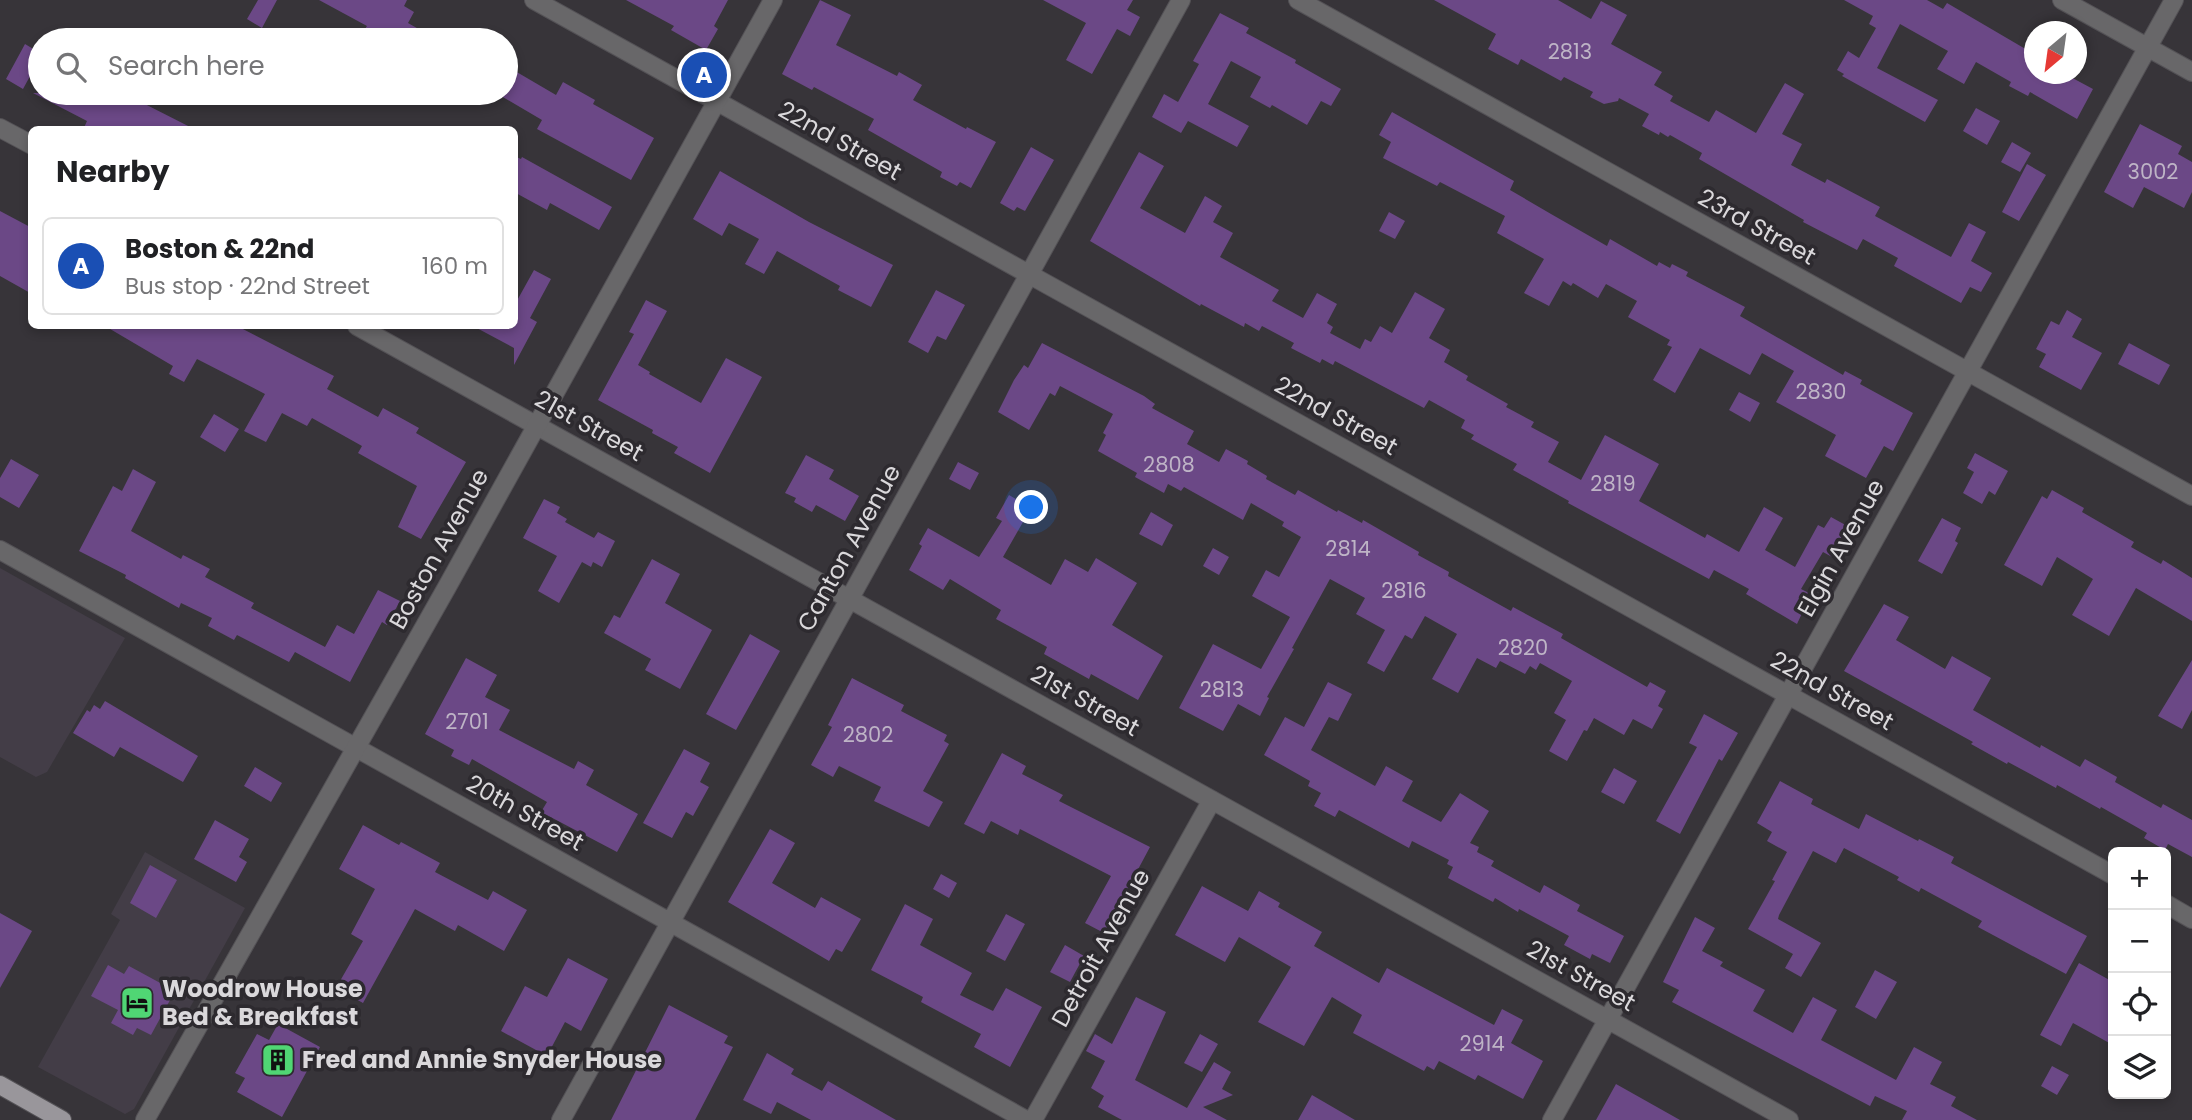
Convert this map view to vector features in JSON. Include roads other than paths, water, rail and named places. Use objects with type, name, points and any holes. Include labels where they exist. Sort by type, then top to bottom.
[{"type":"main road","points":[[0,1085],[62,1120]]},
{"type":"street","name":"22nd Street","points":[[534,0],[2108,872]]},
{"type":"street","name":"Boston Avenue","points":[[145,1120],[773,0]]},
{"type":"street","name":"Canton Avenue","points":[[561,1120],[1181,0]]},
{"type":"street","name":"23rd Street","points":[[1298,0],[2192,496]]},
{"type":"street","points":[[2062,0],[2192,72]]},
{"type":"street","name":"Elgin Avenue","points":[[1552,1120],[2174,0]]},
{"type":"street","points":[[0,128],[28,143]]},
{"type":"street","name":"21st Street","points":[[362,329],[1789,1120]]},
{"type":"street","name":"20th Street","points":[[0,550],[1026,1120]]},
{"type":"street","name":"Detroit Avenue","points":[[1033,1120],[1212,800]]},
{"type":"street","points":[[2171,907],[2192,919]]},
{"type":"place","name":"Boston & 22nd","points":[[704,75]]},
{"type":"place","name":"Woodrow House Bed & Breakfast","points":[[137,1003]]},
{"type":"place","name":"Fred and Annie Snyder House","points":[[278,1060]]}]
